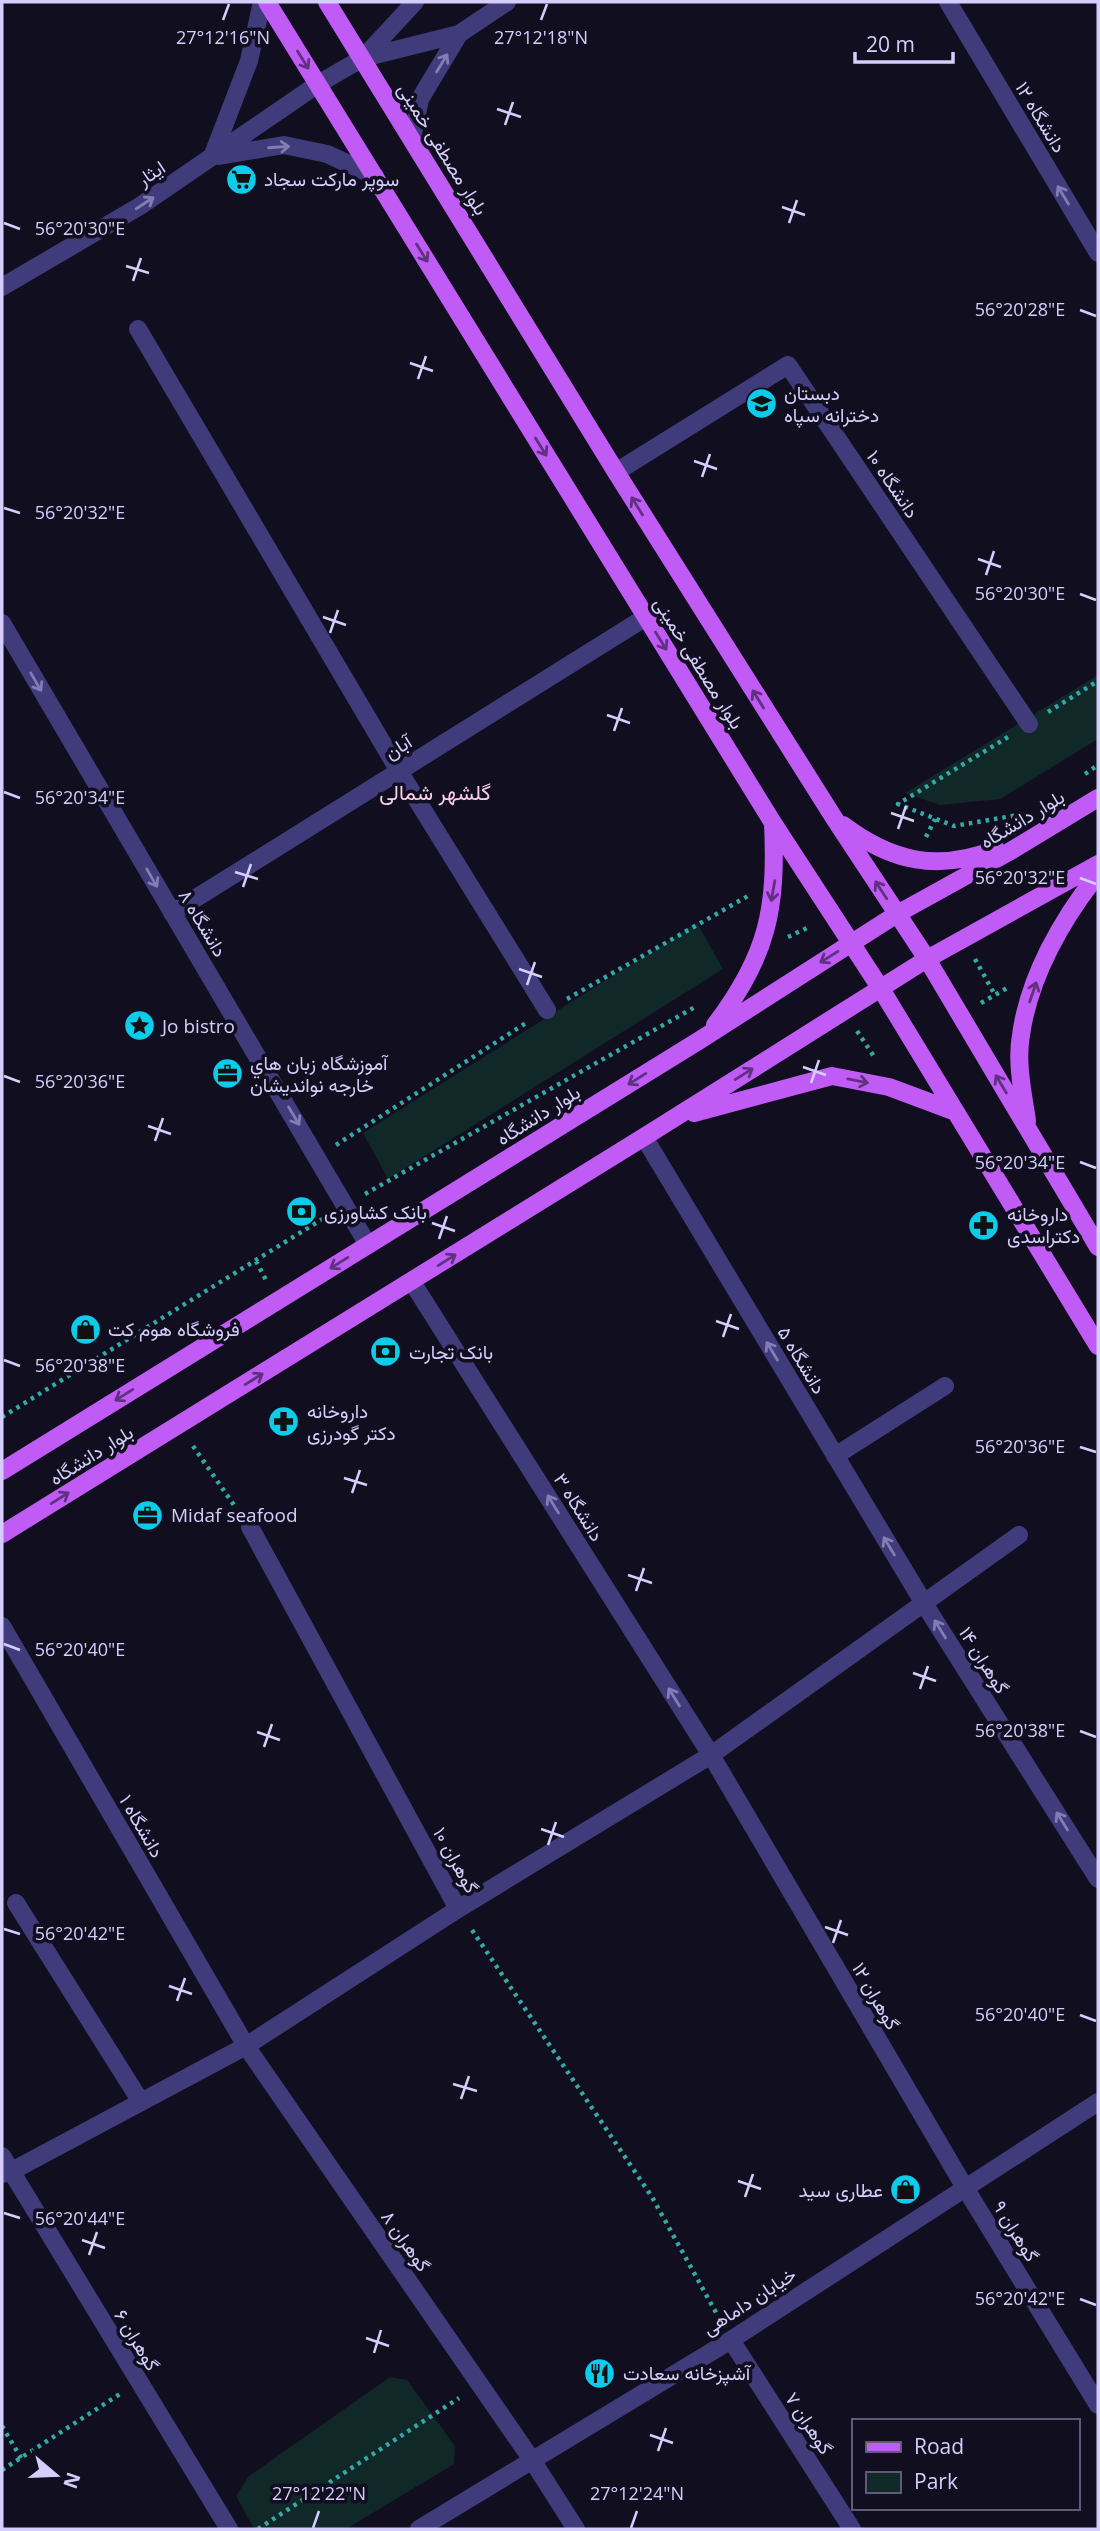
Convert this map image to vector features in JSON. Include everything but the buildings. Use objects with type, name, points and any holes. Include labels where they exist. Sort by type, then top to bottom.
[{"type":"main road","name":"بلوار مصطفی خمینی","points":[[264,2],[318,84],[773,823],[881,989],[1098,1346]]},
{"type":"main road","name":"بلوار مصطفی خمینی","points":[[327,2],[616,472],[834,818],[927,959],[1098,1247]]},
{"type":"main road","name":"بلوار دانشگاه","points":[[2,1471],[707,1035],[897,914],[1098,798]]},
{"type":"main road","points":[[834,818],[859,837],[894,856],[933,863],[978,856],[1045,830]]},
{"type":"main road","points":[[707,1035],[742,990],[764,943],[776,879],[773,823]]},
{"type":"main road","name":"بلوار دانشگاه","points":[[2,1534],[644,1138],[927,959],[1098,864]]},
{"type":"main road","points":[[1029,1132],[1020,1078],[1020,1036],[1030,997],[1075,903],[1098,874]]},
{"type":"main road","points":[[673,1118],[832,1076],[889,1087],[956,1112]]},
{"type":"street","points":[[212,157],[249,61],[264,2]]},
{"type":"street","points":[[363,58],[415,2]]},
{"type":"street","points":[[363,58],[459,34],[507,2]]},
{"type":"street","name":"دانشگاه ۱۲","points":[[948,2],[1098,253]]},
{"type":"street","points":[[412,139],[420,99],[459,34]]},
{"type":"street","name":"ایثار","points":[[2,287],[140,206],[318,84],[363,58]]},
{"type":"street","points":[[212,157],[284,145],[320,151],[375,176]]},
{"type":"street","points":[[138,329],[399,771],[547,1010]]},
{"type":"street","name":"دانشگاه ۱۰","points":[[616,472],[788,365],[1029,724]]},
{"type":"street","name":"آبان","points":[[172,913],[646,617]]},
{"type":"street","name":"دانشگاه ۸","points":[[2,623],[368,1245]]},
{"type":"street","name":"دانشگاه ۵","points":[[644,1138],[925,1605]]},
{"type":"street","name":"دانشگاه ۳","points":[[412,1282],[710,1755]]},
{"type":"street","points":[[835,1456],[945,1386]]},
{"type":"street","name":"گوهران ۱۰","points":[[250,1527],[458,1909]]},
{"type":"street","points":[[6,2173],[246,2046],[458,1909],[710,1755],[925,1605],[1019,1535]]},
{"type":"street","name":"گوهران ۱۴","points":[[925,1605],[1098,1879]]},
{"type":"street","name":"دانشگاه ۱","points":[[2,1626],[246,2046]]},
{"type":"street","name":"گوهران ۱۲","points":[[710,1755],[964,2186]]},
{"type":"street","points":[[16,1903],[141,2102]]},
{"type":"street","name":"گوهران ۸","points":[[246,2046],[533,2460],[576,2529]]},
{"type":"street","name":"خیابان داماهی","points":[[419,2529],[731,2340],[964,2186],[1098,2102]]},
{"type":"street","name":"گوهران ۶","points":[[2,2156],[6,2173],[229,2529]]},
{"type":"street","name":"گوهران ۹","points":[[964,2186],[1098,2405]]},
{"type":"street","name":"گوهران ۷","points":[[731,2340],[852,2529]]},
{"type":"path","points":[[1024,814],[954,826],[898,804],[1098,681]]},
{"type":"path","points":[[1077,779],[1098,765]]},
{"type":"path","points":[[2,1417],[344,1206],[704,1002]]},
{"type":"path","points":[[179,1425],[250,1527]]},
{"type":"path","name":"گوهران ۱۰","points":[[458,1909],[652,2197],[731,2340]]},
{"type":"path","points":[[2,2470],[139,2382]]},
{"type":"path","points":[[258,2529],[481,2384]]},
{"type":"path","points":[[2,2426],[21,2458]]},
{"type":"green space","points":[[1098,675],[1098,739],[1000,799],[940,805],[905,793]]},
{"type":"green space","points":[[697,923],[723,969],[388,1179],[363,1133]]},
{"type":"green space","points":[[390,2377],[407,2380],[455,2446],[454,2464],[346,2529],[254,2529],[236,2496],[249,2476]]},
{"type":"place","name":"سوپر مارکت سجاد","points":[[241,179]]},
{"type":"place","name":"دبستان دخترانه سپاه","points":[[761,404]]},
{"type":"place","name":"Jo bistro","points":[[139,1026]]},
{"type":"place","name":"آموزشگاه زبان هاي خارجه نوانديشان","points":[[227,1074]]},
{"type":"place","name":"بانک کشاورزی","points":[[301,1212]]},
{"type":"place","name":"داروخانه دکتراسدی","points":[[984,1225]]},
{"type":"place","name":"فروشگاه هوم کت","points":[[85,1329]]},
{"type":"place","name":"بانک تجارت","points":[[386,1352]]},
{"type":"place","name":"داروخانه دکتر گودرزی","points":[[284,1422]]},
{"type":"place","name":"Midaf seafood","points":[[148,1515]]},
{"type":"place","name":"عطاری سید","points":[[906,2190]]},
{"type":"place","name":"آشپزخانه سعادت","points":[[600,2373]]},
{"type":"district","name":"گلشهر شمالی","points":[[435,793]]}]
